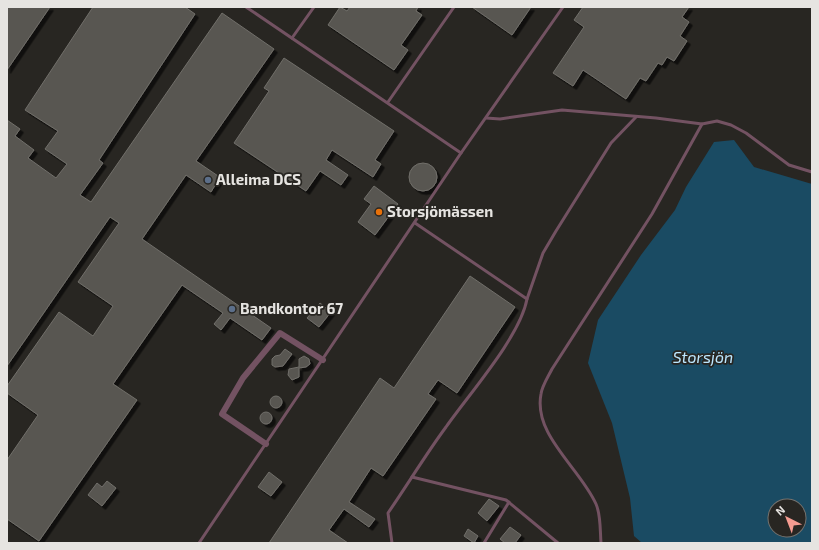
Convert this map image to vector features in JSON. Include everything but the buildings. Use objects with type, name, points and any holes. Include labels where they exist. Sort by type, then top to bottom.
[{"type":"street","points":[[266,444],[222,414],[243,378],[280,333],[323,360]]},
{"type":"lane","points":[[246,7],[461,153]]},
{"type":"lane","points":[[292,38],[314,7]]},
{"type":"lane","points":[[388,102],[454,7]]},
{"type":"lane","points":[[199,543],[461,153],[563,7]]},
{"type":"lane","points":[[486,118],[500,119],[562,110],[702,124],[717,121],[731,125],[765,146],[789,165],[812,172]]},
{"type":"lane","points":[[392,543],[388,513],[445,428],[498,356],[524,313],[543,253],[611,143],[636,117]]},
{"type":"lane","points":[[601,543],[596,505],[586,486],[547,433],[540,414],[541,394],[552,369],[670,185],[702,124]]},
{"type":"lane","points":[[415,223],[527,300]]},
{"type":"lane","points":[[412,477],[506,500],[558,543]]},
{"type":"lane","points":[[484,543],[509,502]]},
{"type":"water","name":"Storsjön","points":[[734,140],[754,167],[812,184],[812,543],[642,543],[634,536],[630,498],[612,423],[588,363],[598,320],[641,255],[675,210],[686,187],[714,142]]},
{"type":"place","name":"Alleima DCS","points":[[208,180]]},
{"type":"place","name":"Storsjömässen","points":[[379,212]]},
{"type":"place","name":"Bandkontor 67","points":[[232,309]]}]
